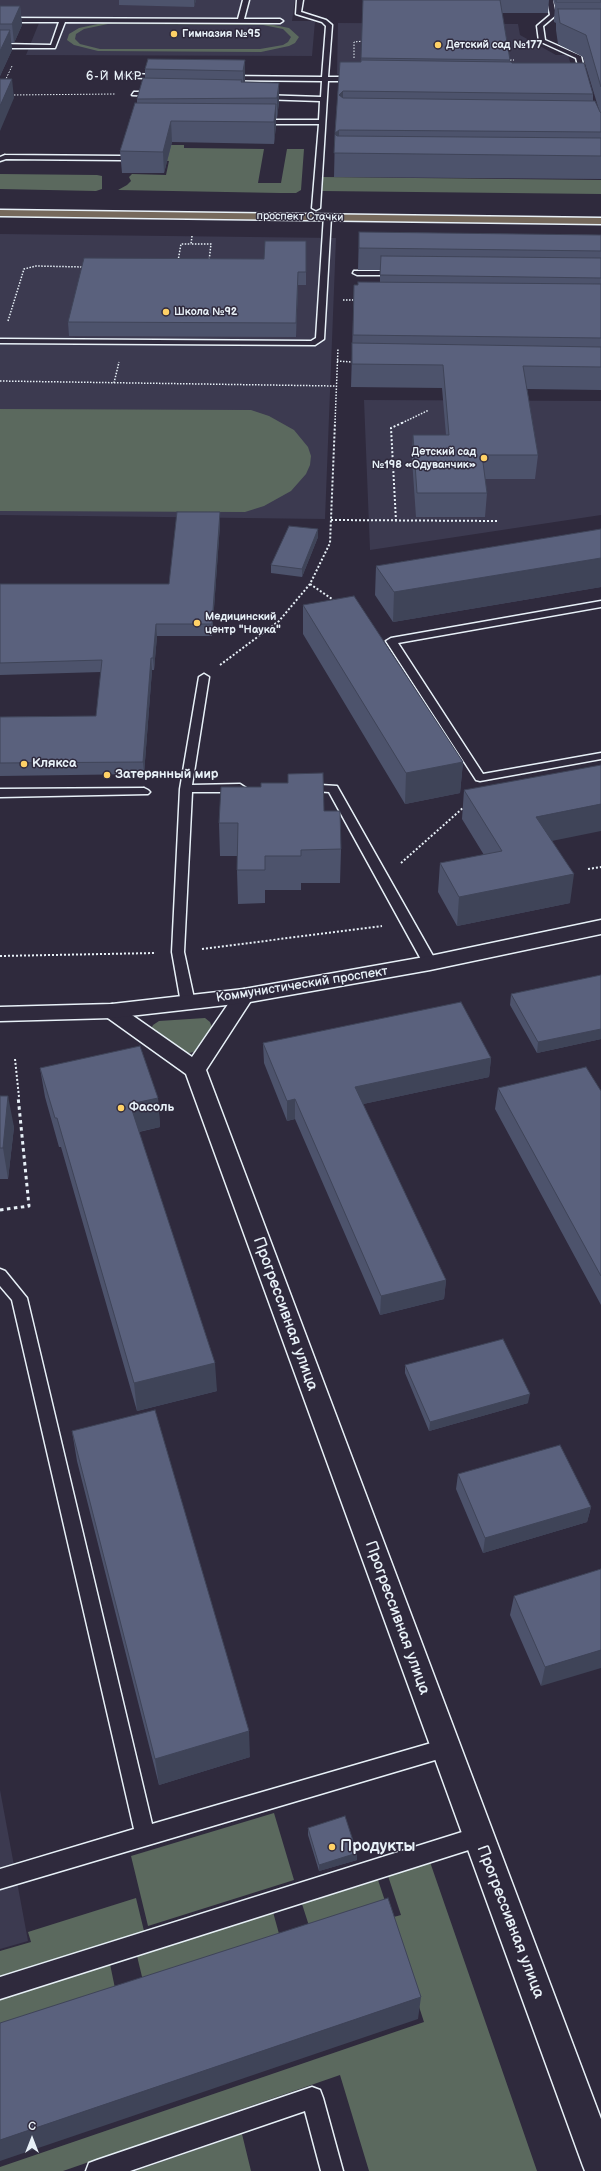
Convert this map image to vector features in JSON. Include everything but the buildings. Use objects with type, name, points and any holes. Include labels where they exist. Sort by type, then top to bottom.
[{"type":"main road","name":"проспект Стачки","points":[[5,209],[316,208],[601,212]]},
{"type":"main road","name":"проспект Стачки","points":[[5,209],[327,217],[601,220]]},
{"type":"street","name":"Коммунистический проспект","points":[[0,1014],[112,1011],[244,996],[430,963],[601,927]]},
{"type":"street","points":[[112,1011],[195,1070],[244,996]]},
{"type":"street","name":"Прогрессивная улица","points":[[195,1070],[601,2166]]},
{"type":"lane","points":[[241,20],[246,0]]},
{"type":"lane","points":[[300,0],[298,12],[324,21],[329,25],[316,208]]},
{"type":"lane","points":[[540,26],[553,15],[550,1],[543,2]]},
{"type":"lane","points":[[0,20],[280,21]]},
{"type":"lane","points":[[0,46],[53,47],[63,20]]},
{"type":"lane","points":[[540,26],[548,26]]},
{"type":"lane","points":[[540,26],[542,41],[579,57],[588,89]]},
{"type":"lane","points":[[126,76],[174,77]]},
{"type":"lane","points":[[222,78],[365,79]]},
{"type":"lane","points":[[578,81],[586,82]]},
{"type":"lane","points":[[134,94],[166,95]]},
{"type":"lane","points":[[253,97],[324,99]]},
{"type":"lane","points":[[250,122],[322,122]]},
{"type":"lane","points":[[0,159],[5,157],[121,158]]},
{"type":"lane","points":[[2,341],[312,343],[320,340],[327,217]]},
{"type":"lane","points":[[357,273],[407,274]]},
{"type":"lane","points":[[356,300],[374,300],[375,273]]},
{"type":"lane","points":[[601,604],[391,641],[480,778],[601,756]]},
{"type":"lane","points":[[188,1003],[178,952],[186,789],[204,677]]},
{"type":"lane","points":[[186,789],[248,788]]},
{"type":"lane","points":[[295,788],[333,788],[430,963]]},
{"type":"lane","points":[[0,793],[144,792]]},
{"type":"lane","points":[[0,1275],[19,1298],[145,1836]]},
{"type":"lane","points":[[0,1879],[445,1748]]},
{"type":"lane","points":[[0,1988],[478,1837]]},
{"type":"lane","points":[[97,2171],[312,2098],[332,2171]]},
{"type":"path","points":[[327,58],[354,58],[354,42],[365,41]]},
{"type":"path","points":[[507,60],[514,60]]},
{"type":"path","points":[[6,95],[134,94]]},
{"type":"path","points":[[191,244],[192,236]]},
{"type":"path","points":[[177,267],[181,244],[211,244],[208,268]]},
{"type":"path","points":[[2,341],[24,269],[36,266],[91,267]]},
{"type":"path","points":[[340,300],[356,300]]},
{"type":"path","points":[[204,677],[279,621],[310,584],[330,543],[338,346]]},
{"type":"path","points":[[337,361],[352,362]]},
{"type":"path","points":[[0,381],[336,386]]},
{"type":"path","points":[[396,521],[391,428],[430,410]]},
{"type":"path","points":[[331,520],[498,521]]},
{"type":"path","points":[[310,584],[335,602]]},
{"type":"path","points":[[384,878],[464,807],[480,778]]},
{"type":"path","points":[[588,869],[601,867]]},
{"type":"path","points":[[0,956],[178,952],[406,922]]},
{"type":"path","points":[[0,1210],[29,1206],[15,1059]]},
{"type":"shaded area","name":"Гимназия №95","points":[[0,0],[295,0],[292,21],[315,21],[312,56],[26,55],[41,18],[0,17]]},
{"type":"shaded area","name":"Детский сад №177","points":[[338,23],[518,24],[520,35],[556,55],[568,55],[574,75],[337,74]]},
{"type":"shaded area","name":"Школа №92","points":[[0,234],[336,238],[325,519],[0,515]]},
{"type":"shaded area","name":"Детский сад №198 «Одуванчик»","points":[[364,400],[601,401],[601,515],[370,550]]},
{"type":"shaded area","points":[[0,1790],[28,1941],[0,1949]]},
{"type":"green space","points":[[107,22],[264,23],[289,28],[299,37],[295,43],[289,46],[261,52],[98,51],[74,45],[67,40],[69,34],[79,28]],"holes":[[[108,24],[263,25],[283,29],[291,37],[288,42],[283,45],[260,49],[100,49],[80,44],[75,39],[76,34],[84,29]]]},
{"type":"green space","points":[[150,145],[184,145],[184,148],[264,149],[258,183],[281,183],[287,149],[304,149],[301,190],[296,193],[280,193],[118,190],[131,181],[129,177],[132,174],[166,175],[169,161],[146,160]]},
{"type":"green space","points":[[0,174],[97,175],[102,176],[102,189],[96,191],[0,189]]},
{"type":"green space","points":[[323,177],[601,180],[601,194],[322,191]]},
{"type":"green space","points":[[0,409],[251,410],[269,416],[294,430],[308,447],[311,456],[310,465],[306,474],[291,491],[264,506],[245,512],[0,511]]},
{"type":"green space","points":[[205,1018],[210,1022],[212,1027],[197,1051],[186,1054],[149,1033],[153,1025],[159,1021]]},
{"type":"green space","points":[[274,1813],[294,1880],[148,1926],[131,1856]]},
{"type":"green space","points":[[430,1862],[537,2171],[369,2171],[340,2075],[63,2171],[0,2171],[0,2167],[424,2022],[390,1918],[401,1915],[388,1876]]},
{"type":"green space","points":[[378,1880],[387,1907],[311,1932],[302,1904]]},
{"type":"green space","points":[[136,1898],[144,1931],[0,1978],[0,1951],[31,1942],[28,1932]]},
{"type":"green space","points":[[273,1912],[281,1941],[144,1985],[137,1956]]},
{"type":"green space","points":[[110,1964],[116,1993],[0,2031],[0,1999]]},
{"type":"green space","points":[[242,2134],[251,2171],[135,2171]]},
{"type":"place","name":"Гимназия №95","points":[[174,34]]},
{"type":"place","name":"Детский сад №177","points":[[438,45]]},
{"type":"place","name":"Школа №92","points":[[166,312]]},
{"type":"place","name":"Детский сад №198 «Одуванчик»","points":[[484,458]]},
{"type":"place","name":"Медицинский центр \"Наука\"","points":[[197,623]]},
{"type":"place","name":"Клякса","points":[[24,764]]},
{"type":"place","name":"Затерянный мир","points":[[107,775]]},
{"type":"place","name":"Фасоль","points":[[121,1108]]},
{"type":"place","name":"Продукты","points":[[332,1847]]},
{"type":"district","name":"6-Й МКР","points":[[114,77]]}]
